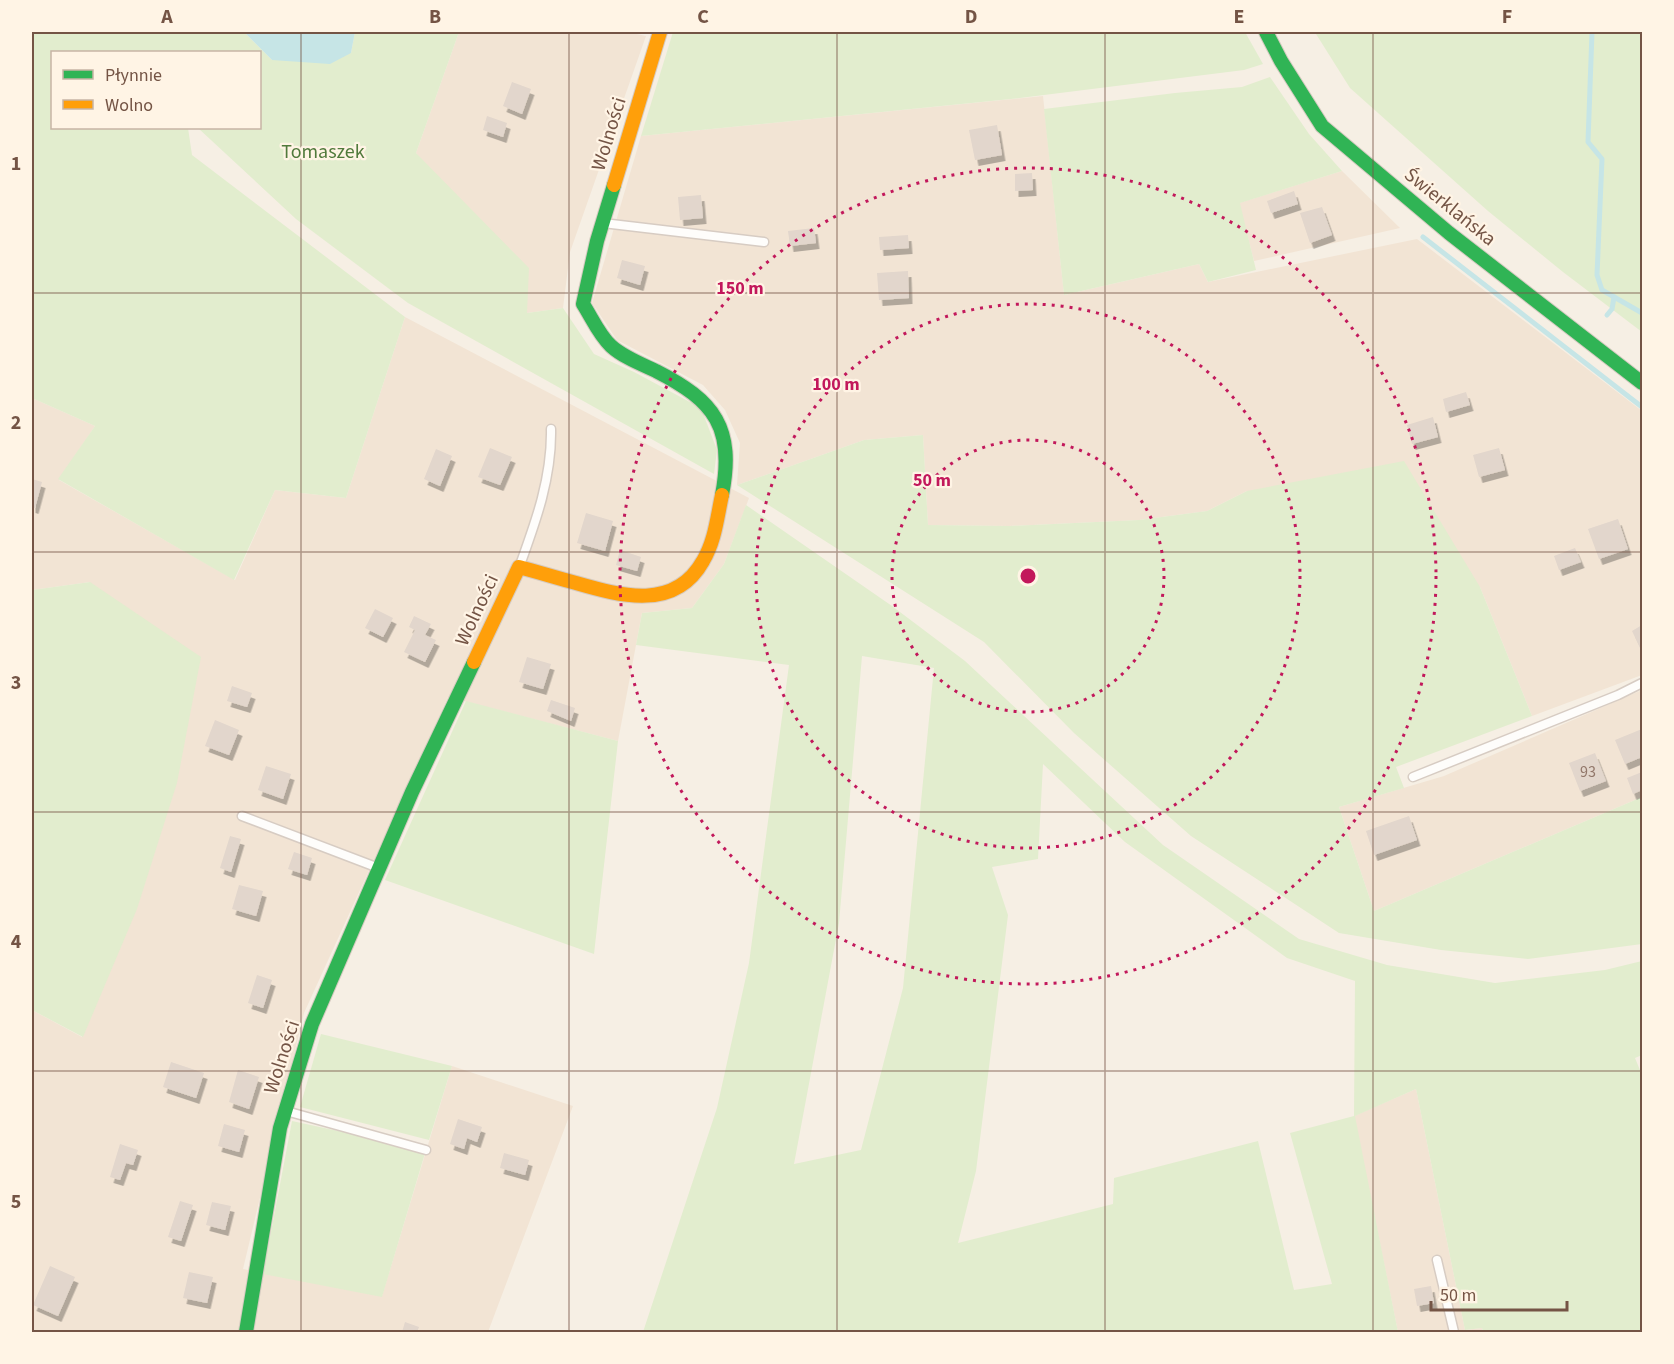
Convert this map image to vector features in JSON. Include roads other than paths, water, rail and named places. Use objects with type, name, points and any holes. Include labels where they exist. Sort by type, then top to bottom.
[{"type":"street","name":"Wolności","points":[[246,1332],[280,1128],[312,1024],[412,792],[519,567],[613,594],[650,598],[670,591],[688,580],[711,547],[726,472],[724,435],[711,411],[690,390],[613,348],[583,304],[603,223],[657,32]]},
{"type":"street","name":"Świerklańska","points":[[1266,32],[1281,61],[1322,126],[1449,233],[1642,383]]},
{"type":"lane","points":[[603,223],[764,242]]},
{"type":"lane","points":[[519,567],[543,493],[551,455],[551,429]]},
{"type":"lane","points":[[1413,777],[1618,695],[1642,683]]},
{"type":"lane","points":[[242,816],[380,868]]},
{"type":"lane","points":[[285,1111],[426,1150]]},
{"type":"lane","points":[[1437,1260],[1454,1332]]},
{"type":"water","points":[[244,32],[355,32],[351,53],[330,64],[272,60]]},
{"type":"waterway","points":[[1592,32],[1588,142],[1602,159],[1597,275],[1602,290],[1642,313]]},
{"type":"waterway","points":[[1423,237],[1642,407]]},
{"type":"waterway","points":[[1607,315],[1612,309],[1614,297]]},
{"type":"park label","name":"Tomaszek","points":[[323,152]]}]
